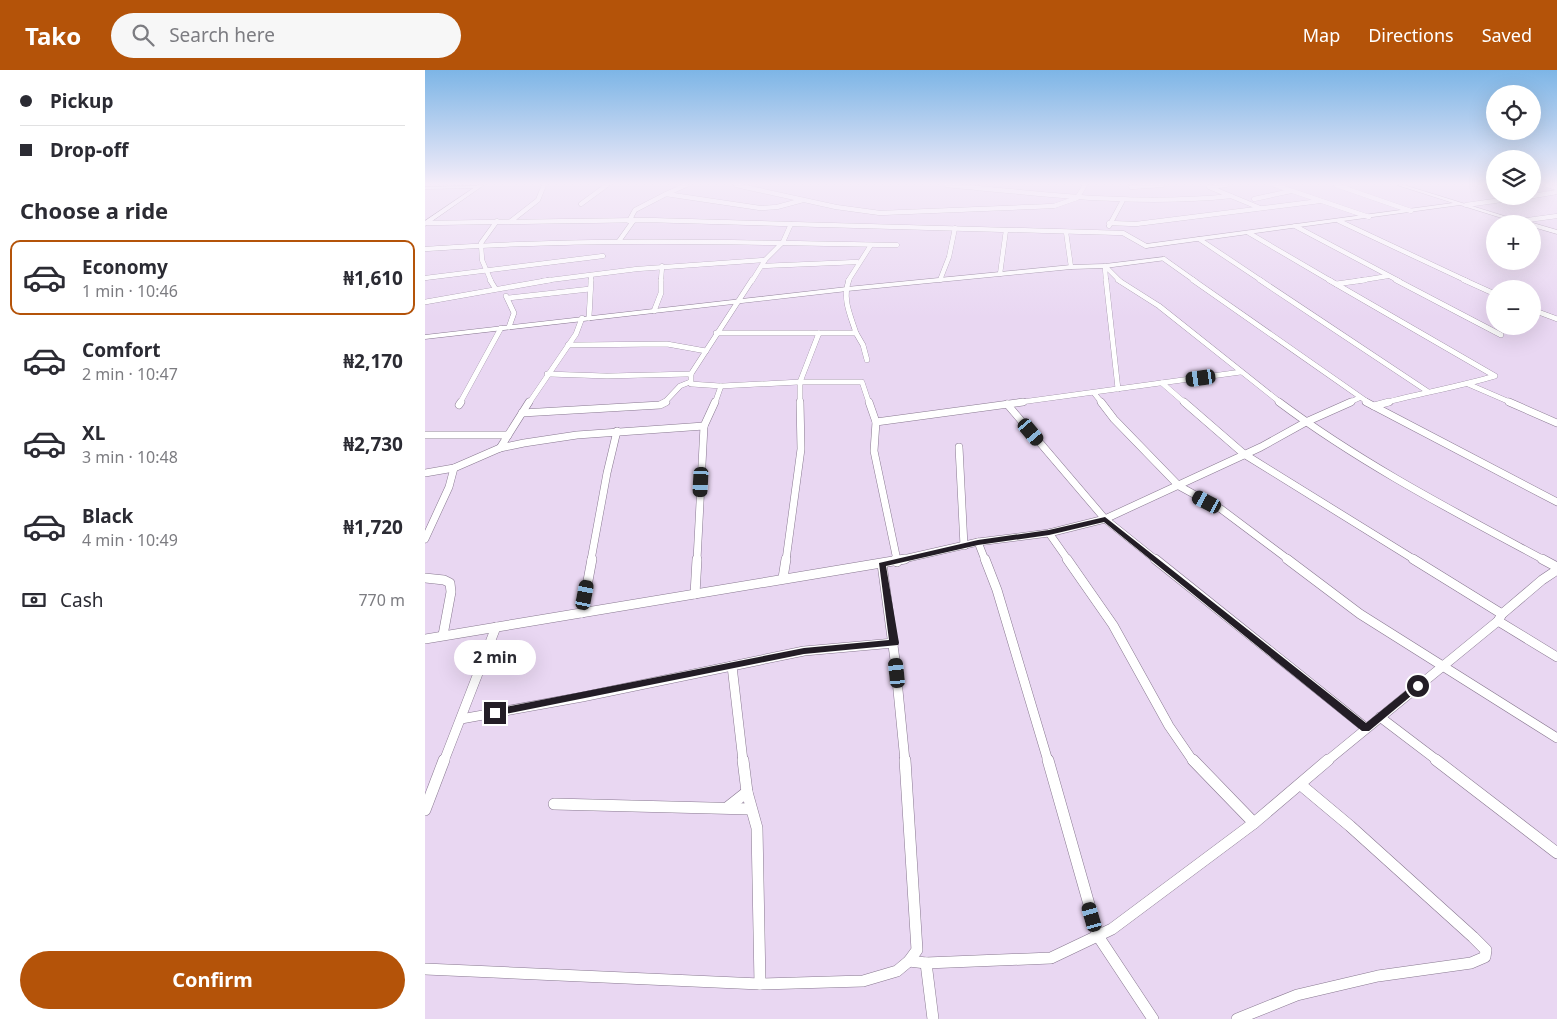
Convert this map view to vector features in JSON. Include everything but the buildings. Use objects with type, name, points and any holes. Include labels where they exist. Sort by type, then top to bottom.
[{"type":"street","points":[[489,229],[481,244],[484,270],[495,288]]},
{"type":"street","points":[[619,241],[626,229]]},
{"type":"street","points":[[691,382],[691,374],[717,333],[765,260],[783,242],[789,229]]},
{"type":"street","points":[[940,280],[949,257],[955,229]]},
{"type":"street","points":[[988,229],[1123,233],[1152,250]]},
{"type":"street","points":[[1146,246],[1270,229]]},
{"type":"street","points":[[1301,229],[1486,327]]},
{"type":"street","points":[[1357,229],[1486,290]]},
{"type":"street","points":[[1000,274],[1006,230]]},
{"type":"street","points":[[1066,232],[1071,267]]},
{"type":"street","points":[[1249,232],[1495,376],[1468,384],[1427,391],[1374,406]]},
{"type":"street","points":[[1199,239],[1427,391]]},
{"type":"street","points":[[425,249],[481,244],[619,241],[897,245]]},
{"type":"street","points":[[867,360],[845,301],[857,262],[871,245]]},
{"type":"street","points":[[425,278],[603,256]]},
{"type":"street","points":[[425,337],[940,280],[1071,267],[1105,266],[1161,257],[1359,398],[1557,502]]},
{"type":"street","points":[[425,302],[495,288],[591,274],[699,262],[765,260]]},
{"type":"street","points":[[762,266],[857,262]]},
{"type":"street","points":[[653,311],[661,293],[662,266]]},
{"type":"street","points":[[909,961],[925,963],[1051,958],[1112,929],[1254,823],[1301,785],[1365,728],[1443,666],[1557,569],[1400,481],[1306,422],[1146,295],[1113,278],[1105,266]]},
{"type":"street","points":[[1105,266],[1118,389]]},
{"type":"street","points":[[500,448],[585,318],[591,274]]},
{"type":"street","points":[[1336,284],[1389,276]]},
{"type":"street","points":[[459,406],[515,313],[502,287]]},
{"type":"street","points":[[508,298],[590,289]]},
{"type":"street","points":[[1541,313],[1557,319]]},
{"type":"street","points":[[717,333],[856,332]]},
{"type":"street","points":[[783,578],[801,449],[800,382],[819,333]]},
{"type":"street","points":[[568,345],[667,344],[706,351]]},
{"type":"street","points":[[876,422],[1241,372]]},
{"type":"street","points":[[547,374],[607,376],[691,374]]},
{"type":"street","points":[[522,413],[660,405],[667,401],[680,384],[691,382],[693,385],[721,386],[859,381],[876,422],[874,451],[897,562]]},
{"type":"street","points":[[1162,383],[1244,454],[1500,617],[1557,657]]},
{"type":"street","points":[[1468,384],[1557,424]]},
{"type":"street","points":[[695,594],[703,426],[721,386]]},
{"type":"street","points":[[1094,393],[1114,419],[1179,486],[1221,509],[1360,614],[1557,738]]},
{"type":"street","points":[[425,639],[783,578],[897,562],[978,542],[1049,533],[1105,519],[1179,486],[1306,422],[1359,398]]},
{"type":"street","points":[[1007,404],[1105,519],[1365,728]]},
{"type":"street","points":[[425,473],[454,468],[500,448],[577,435],[703,426]]},
{"type":"street","points":[[582,613],[607,473],[617,431]]},
{"type":"street","points":[[425,435],[508,436]]},
{"type":"street","points":[[959,448],[964,546]]},
{"type":"street","points":[[425,539],[449,486],[454,468]]},
{"type":"street","points":[[1049,533],[1113,625],[1169,726],[1196,765],[1254,823]]},
{"type":"street","points":[[978,542],[997,590],[1029,693],[1098,936],[1153,1019]]},
{"type":"street","points":[[425,969],[760,984],[863,981],[897,972],[917,950],[909,807],[894,643],[882,564]]},
{"type":"street","points":[[425,578],[444,580],[450,583],[451,592],[443,635]]},
{"type":"street","points":[[425,810],[496,627]]},
{"type":"street","points":[[461,719],[804,651],[894,643]]},
{"type":"street","points":[[732,666],[747,792],[750,809],[757,828],[760,984]]},
{"type":"street","points":[[1380,717],[1557,854]]},
{"type":"street","points":[[1237,1019],[1297,995],[1378,976],[1471,963],[1485,957],[1486,950],[1473,937],[1350,826],[1301,785]]},
{"type":"street","points":[[728,807],[747,792]]},
{"type":"street","points":[[554,804],[750,809]]},
{"type":"street","points":[[925,963],[933,1019]]},
{"type":"route","points":[[495,713],[804,651],[894,643],[882,564],[978,542],[1049,533],[1105,519],[1365,728],[1418,686]]}]
